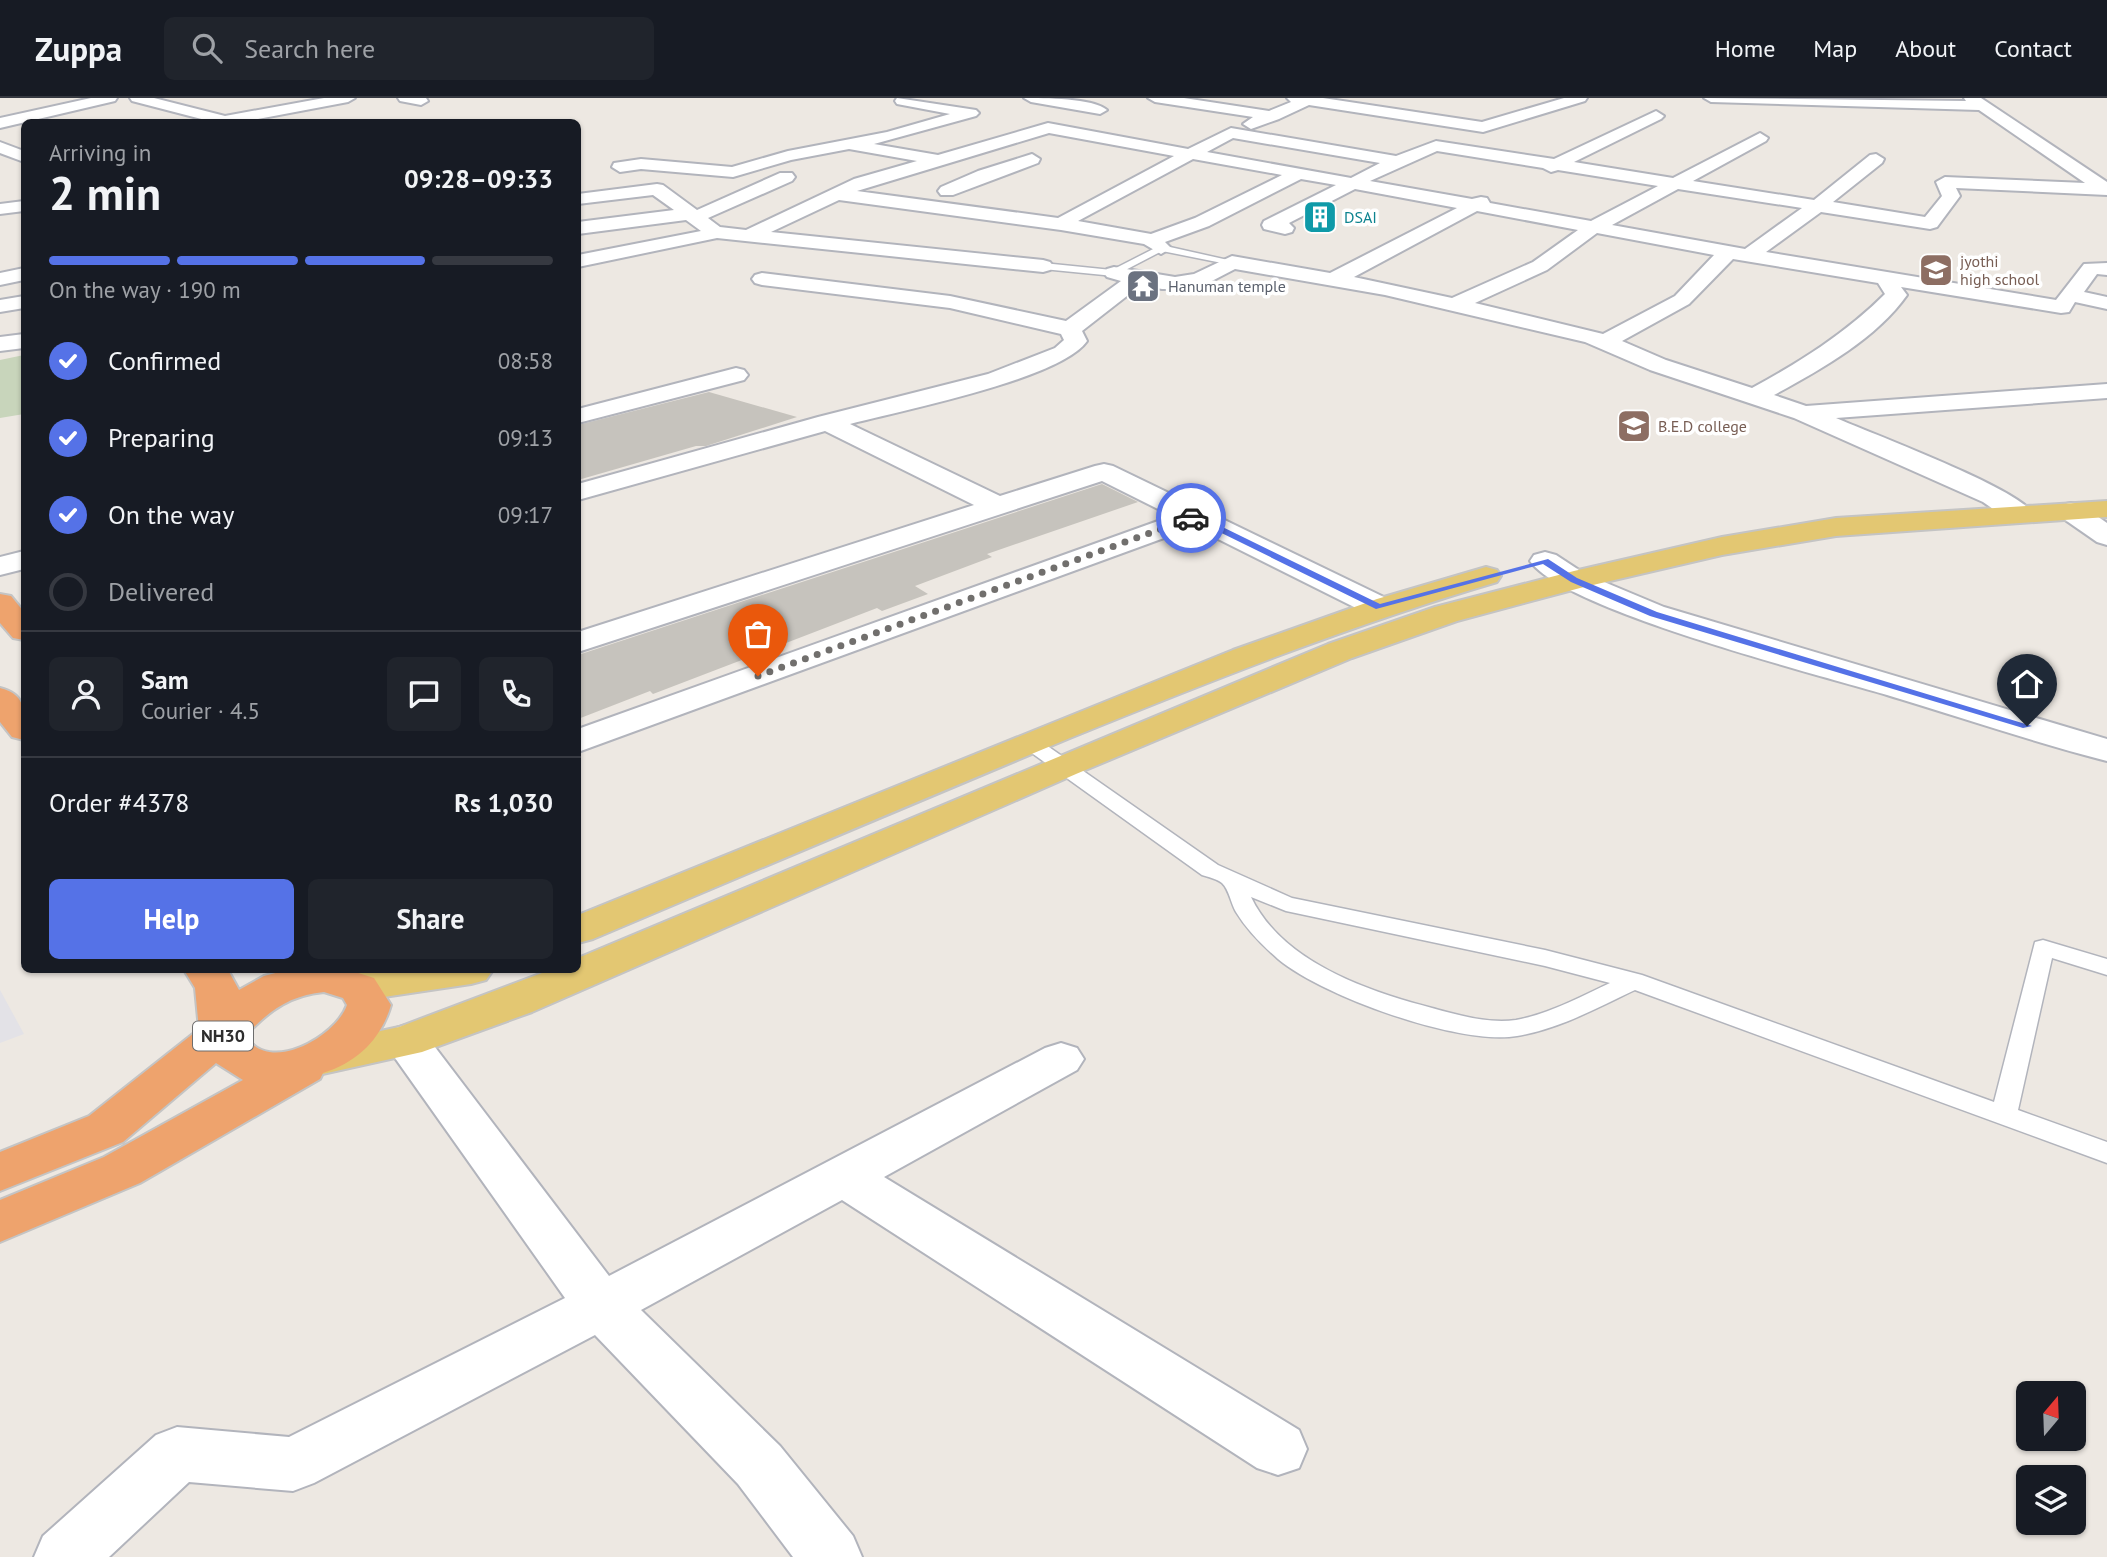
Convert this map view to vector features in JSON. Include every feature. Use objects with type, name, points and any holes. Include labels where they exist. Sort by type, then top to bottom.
[{"type":"highway","points":[[0,603],[21,628]]},
{"type":"highway","points":[[0,698],[21,726]]},
{"type":"highway","name":"NH30","points":[[207,973],[217,986],[222,1034],[236,1056],[250,1065],[270,1068],[294,1066],[318,1059]]},
{"type":"highway","name":"NH30","points":[[0,1172],[106,1129],[222,1034],[249,1003],[266,992],[306,979],[326,977],[341,979],[367,996],[369,1008],[365,1022],[355,1036],[318,1059],[122,1170],[0,1222]]},
{"type":"main road","points":[[581,929],[1306,631],[1379,607],[1545,561],[1823,518],[2006,504],[2107,490]]},
{"type":"main road","points":[[2006,504],[2071,511],[2107,509]]},
{"type":"main road","points":[[318,1059],[406,1041],[516,1001],[1063,766],[1339,651],[1446,614],[1574,580],[1707,536]]},
{"type":"main road","points":[[341,979],[428,973]]},
{"type":"street","points":[[2,121],[110,98]]},
{"type":"street","points":[[137,98],[214,119]]},
{"type":"street","points":[[240,119],[348,98]]},
{"type":"street","points":[[405,98],[421,101]]},
{"type":"street","points":[[733,172],[788,156],[977,115],[902,100],[912,98]]},
{"type":"street","points":[[1031,98],[1112,112]]},
{"type":"street","points":[[1155,98],[1296,119]]},
{"type":"street","points":[[1362,109],[1399,98]]},
{"type":"street","points":[[1114,273],[1172,286],[1208,279],[1224,261],[1256,241],[1285,228],[1271,225],[1397,161],[1483,127],[1580,98]]},
{"type":"street","points":[[1711,98],[1978,102],[2107,189]]},
{"type":"street","points":[[1061,224],[1088,207],[1231,133],[1305,99],[1483,127]]},
{"type":"street","points":[[1419,117],[1453,108]]},
{"type":"street","points":[[39,113],[58,119]]},
{"type":"street","points":[[1531,176],[1656,116]]},
{"type":"street","points":[[1009,121],[1738,254],[2061,307],[2091,268],[2107,269]]},
{"type":"street","points":[[748,236],[860,183],[1048,128]]},
{"type":"street","points":[[1205,128],[1397,161]]},
{"type":"street","points":[[947,191],[984,175],[1101,137]]},
{"type":"street","points":[[1417,138],[1555,165],[1930,223]]},
{"type":"street","points":[[1454,305],[1540,266],[1594,227],[1760,138]]},
{"type":"street","points":[[849,144],[939,160]]},
{"type":"street","points":[[0,148],[21,158]]},
{"type":"street","points":[[1604,342],[1682,300],[1738,254],[1816,207],[1876,159]]},
{"type":"street","points":[[0,166],[21,160]]},
{"type":"street","points":[[581,228],[691,216],[794,177],[641,164],[603,170]]},
{"type":"street","points":[[837,194],[1061,224],[1156,244],[1298,174]]},
{"type":"street","points":[[824,180],[986,195]]},
{"type":"street","points":[[1885,276],[1951,196],[1945,182],[2107,189]]},
{"type":"street","points":[[581,199],[657,189],[715,232]]},
{"type":"street","points":[[1333,280],[1496,194]]},
{"type":"street","points":[[1062,204],[1088,207]]},
{"type":"street","points":[[587,259],[698,238],[715,232],[1043,266]]},
{"type":"street","points":[[1224,261],[1454,305],[1604,342],[1658,365],[1802,413],[2006,504]]},
{"type":"street","points":[[0,279],[21,275]]},
{"type":"street","points":[[1753,397],[1840,347],[1874,319],[1896,295],[1885,276]]},
{"type":"street","points":[[762,279],[950,302],[1070,329],[1138,278]]},
{"type":"street","points":[[2070,295],[2107,303]]},
{"type":"street","points":[[0,306],[21,302]]},
{"type":"street","points":[[581,491],[1007,375],[1062,353],[1076,341],[1070,329]]},
{"type":"street","points":[[0,344],[21,341]]},
{"type":"street","points":[[581,415],[736,375]]},
{"type":"street","points":[[1802,413],[2107,391]]},
{"type":"street","points":[[827,422],[998,506]]},
{"type":"street","points":[[581,641],[1104,472],[1379,607]]},
{"type":"street","points":[[2071,511],[2107,536]]},
{"type":"street","points":[[581,740],[1196,517]]},
{"type":"street","points":[[0,566],[21,561]]},
{"type":"street","points":[[1545,561],[1574,580],[1653,614],[2107,750]]},
{"type":"street","points":[[406,1041],[601,1306],[760,1465],[831,1557]]},
{"type":"street","points":[[65,1557],[177,1454],[293,1464],[601,1306],[1061,1059]]},
{"type":"street","points":[[843,1176],[1278,1449]]},
{"type":"lane","points":[[1043,266],[1114,273],[1156,244],[1224,261]]},
{"type":"lane","points":[[1029,743],[1210,870],[1286,904],[1545,958],[1634,981],[2107,1153]]},
{"type":"lane","points":[[1233,882],[1239,901],[1271,940],[1310,970],[1354,992],[1401,1009],[1469,1026],[1513,1029],[1546,1021],[1634,981]]},
{"type":"lane","points":[[2004,1115],[2043,947],[2107,967]]},
{"type":"shaded area","points":[[0,990],[24,1034],[0,1043]]},
{"type":"green space","points":[[21,356],[21,414],[0,418],[0,360]]},
{"type":"building","points":[[709,392],[797,417],[706,446],[696,446],[581,479],[581,424]]},
{"type":"building","points":[[1102,484],[1138,502],[987,554],[992,557],[915,586],[928,594],[882,611],[877,608],[653,694],[650,691],[581,718],[581,654]]},
{"type":"way so far","points":[[758,676],[1191,518]]},
{"type":"place","name":"DSAI","points":[[1320,217]]},
{"type":"place","name":"jyothi high school","points":[[1936,270]]},
{"type":"place","name":"Hanuman temple","points":[[1143,286]]},
{"type":"place","name":"B.E.D college","points":[[1634,426]]},
{"type":"route","points":[[1191,518],[1196,517],[1379,607],[1545,561],[1574,580],[1653,614],[2027,726]]}]
